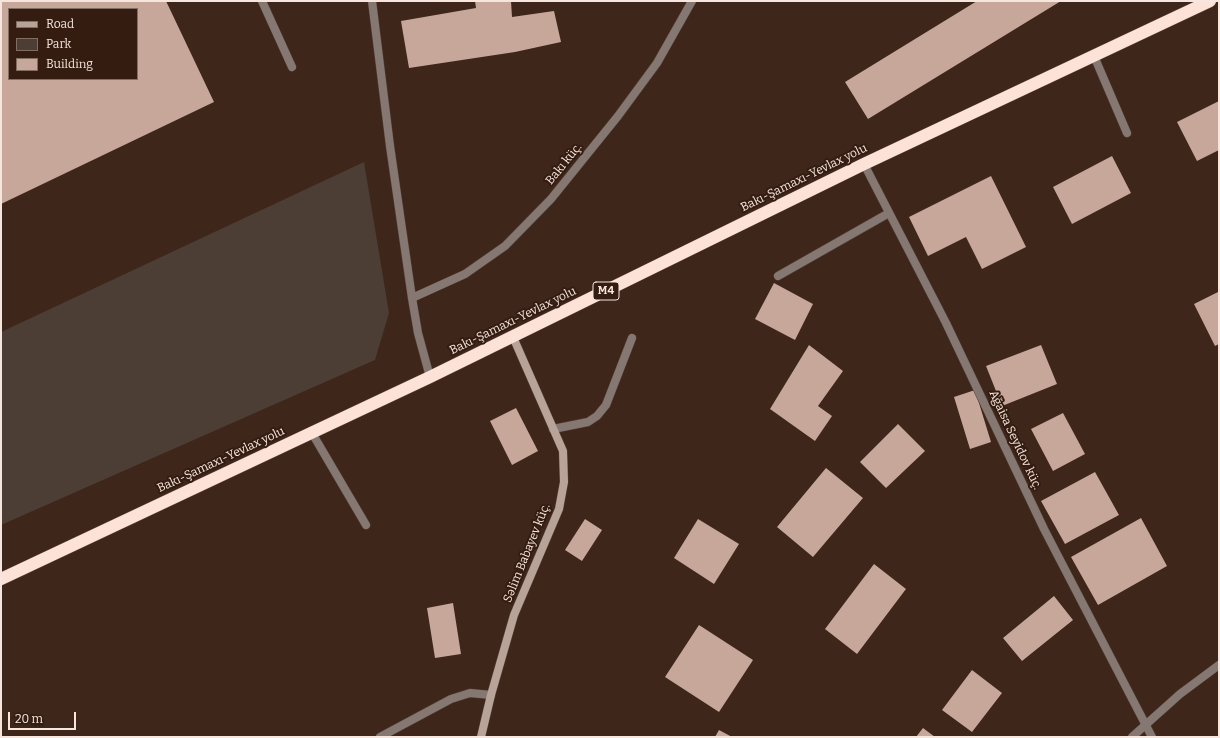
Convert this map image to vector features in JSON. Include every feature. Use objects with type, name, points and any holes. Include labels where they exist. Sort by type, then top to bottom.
[{"type":"highway","name":"Bakı-Şamaxı-Yevlax yolu","points":[[1,579],[430,377],[864,164],[1210,1]]},
{"type":"street","points":[[262,1],[292,67]]},
{"type":"street","points":[[372,1],[390,146],[412,298],[418,333],[430,377]]},
{"type":"street","name":"Bakı küç.","points":[[412,298],[465,274],[505,246],[551,199],[618,116],[657,63],[692,1]]},
{"type":"street","points":[[1094,56],[1127,133]]},
{"type":"street","name":"Ağaisa Seyidov küç.","points":[[864,164],[946,323],[1044,529],[1152,737]]},
{"type":"street","points":[[778,276],[889,213]]},
{"type":"street","name":"Səlim Babayev küç.","points":[[481,737],[491,695],[514,615],[559,509],[564,482],[563,451],[512,337]]},
{"type":"street","points":[[553,429],[588,422],[597,416],[606,405],[632,338]]},
{"type":"street","points":[[312,433],[366,525]]},
{"type":"street","points":[[1132,737],[1180,694],[1219,665]]},
{"type":"street","points":[[380,737],[451,699],[470,693],[491,695]]},
{"type":"green space","points":[[364,162],[389,313],[375,360],[1,525],[1,332]]},
{"type":"building","points":[[1,1],[166,1],[214,102],[1,204]]},
{"type":"building","points":[[475,1],[511,1],[512,17],[554,11],[561,42],[515,52],[409,68],[401,21],[476,8]]},
{"type":"building","points":[[977,1],[1061,1],[868,119],[845,82]]},
{"type":"building","points":[[1219,101],[1219,150],[1197,161],[1177,122]]},
{"type":"building","points":[[1112,156],[1131,193],[1072,224],[1053,187]]},
{"type":"building","points":[[991,176],[1026,247],[982,269],[966,237],[928,256],[909,217]]},
{"type":"building","points":[[774,283],[813,304],[795,340],[755,319]]},
{"type":"building","points":[[1218,292],[1219,344],[1215,346],[1194,304]]},
{"type":"building","points":[[809,345],[843,371],[818,406],[832,416],[815,441],[770,409]]},
{"type":"building","points":[[1041,345],[1057,384],[1002,406],[986,366]]},
{"type":"building","points":[[975,390],[991,442],[970,449],[954,397]]},
{"type":"building","points":[[516,408],[538,451],[512,465],[490,421]]},
{"type":"building","points":[[1063,413],[1085,454],[1053,471],[1031,429]]},
{"type":"building","points":[[898,424],[925,451],[886,488],[860,462]]},
{"type":"building","points":[[826,468],[863,498],[813,557],[777,527]]},
{"type":"building","points":[[1095,472],[1119,515],[1065,544],[1041,501]]},
{"type":"building","points":[[1141,518],[1167,566],[1098,605],[1071,557]]},
{"type":"building","points":[[585,519],[602,530],[582,561],[565,550]]},
{"type":"building","points":[[698,519],[739,544],[714,584],[674,558]]},
{"type":"building","points":[[874,564],[906,589],[857,654],[825,629]]},
{"type":"building","points":[[1054,596],[1073,620],[1022,661],[1003,638]]},
{"type":"building","points":[[453,603],[461,654],[435,658],[427,608]]},
{"type":"building","points":[[699,625],[753,660],[719,712],[665,677]]},
{"type":"building","points":[[972,670],[1002,693],[972,732],[942,710]]},
{"type":"building","points":[[923,728],[935,737],[916,737]]},
{"type":"building","points":[[719,730],[732,737],[715,737]]}]
